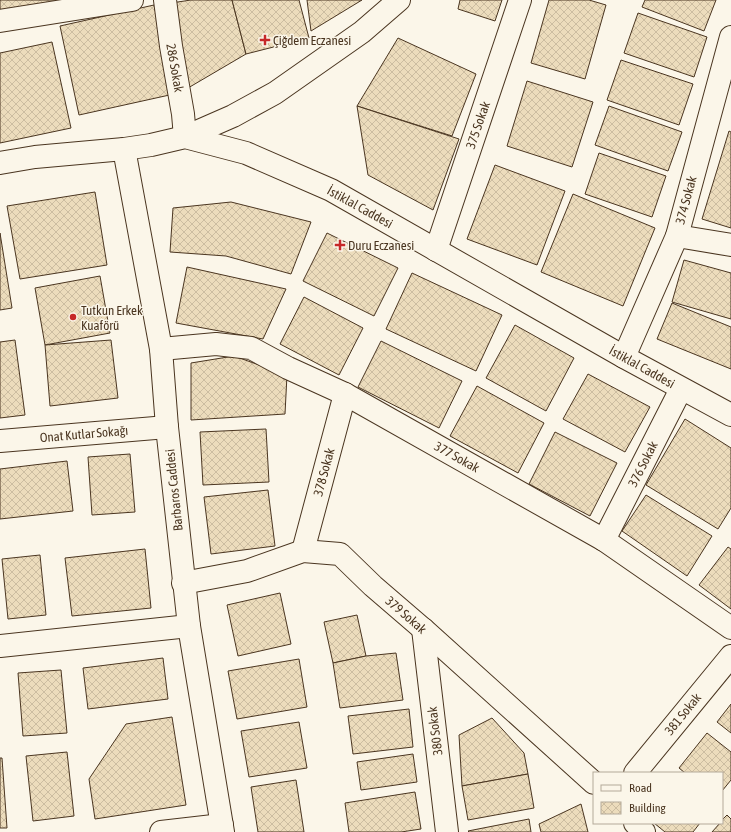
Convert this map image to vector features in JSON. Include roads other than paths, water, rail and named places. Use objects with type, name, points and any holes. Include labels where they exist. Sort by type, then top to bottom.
[{"type":"street","points":[[0,21],[132,0]]},
{"type":"street","name":"286 Sokak","points":[[165,0],[171,46],[183,114],[184,137]]},
{"type":"street","name":"375 Sokak","points":[[436,250],[520,0]]},
{"type":"street","points":[[184,137],[233,116],[275,93],[362,32],[396,1]]},
{"type":"street","name":"374 Sokak","points":[[624,357],[677,236],[730,41]]},
{"type":"street","name":"İstiklal Caddesi","points":[[0,163],[35,157],[124,148],[184,137],[246,153],[332,190],[624,357],[731,415]]},
{"type":"street","name":"Barbaros Caddesi","points":[[124,148],[161,349],[167,426],[189,626],[223,829]]},
{"type":"street","points":[[677,236],[731,245]]},
{"type":"street","name":"377 Sokak","points":[[161,349],[216,344],[250,348],[288,368],[345,394],[604,540],[731,628]]},
{"type":"street","name":"376 Sokak","points":[[604,540],[682,389]]},
{"type":"street","name":"378 Sokak","points":[[303,551],[345,394]]},
{"type":"street","name":"Onat Kutlar Sokağı","points":[[0,441],[167,426]]},
{"type":"street","name":"379 Sokak","points":[[184,584],[248,571],[303,551],[340,554],[373,586],[593,782]]},
{"type":"street","points":[[0,646],[189,626]]},
{"type":"street","name":"380 Sokak","points":[[423,629],[447,832]]},
{"type":"street","name":"381 Sokak","points":[[635,772],[731,656]]},
{"type":"street","points":[[636,824],[644,832]]},
{"type":"street","points":[[161,832],[223,829]]},
{"type":"place","name":"Çiğdem Eczanesi","points":[[265,40]]},
{"type":"place","name":"Duru Eczanesi","points":[[340,245]]},
{"type":"place","name":"Tutkun Erkek Kuaförü","points":[[73,317]]}]
